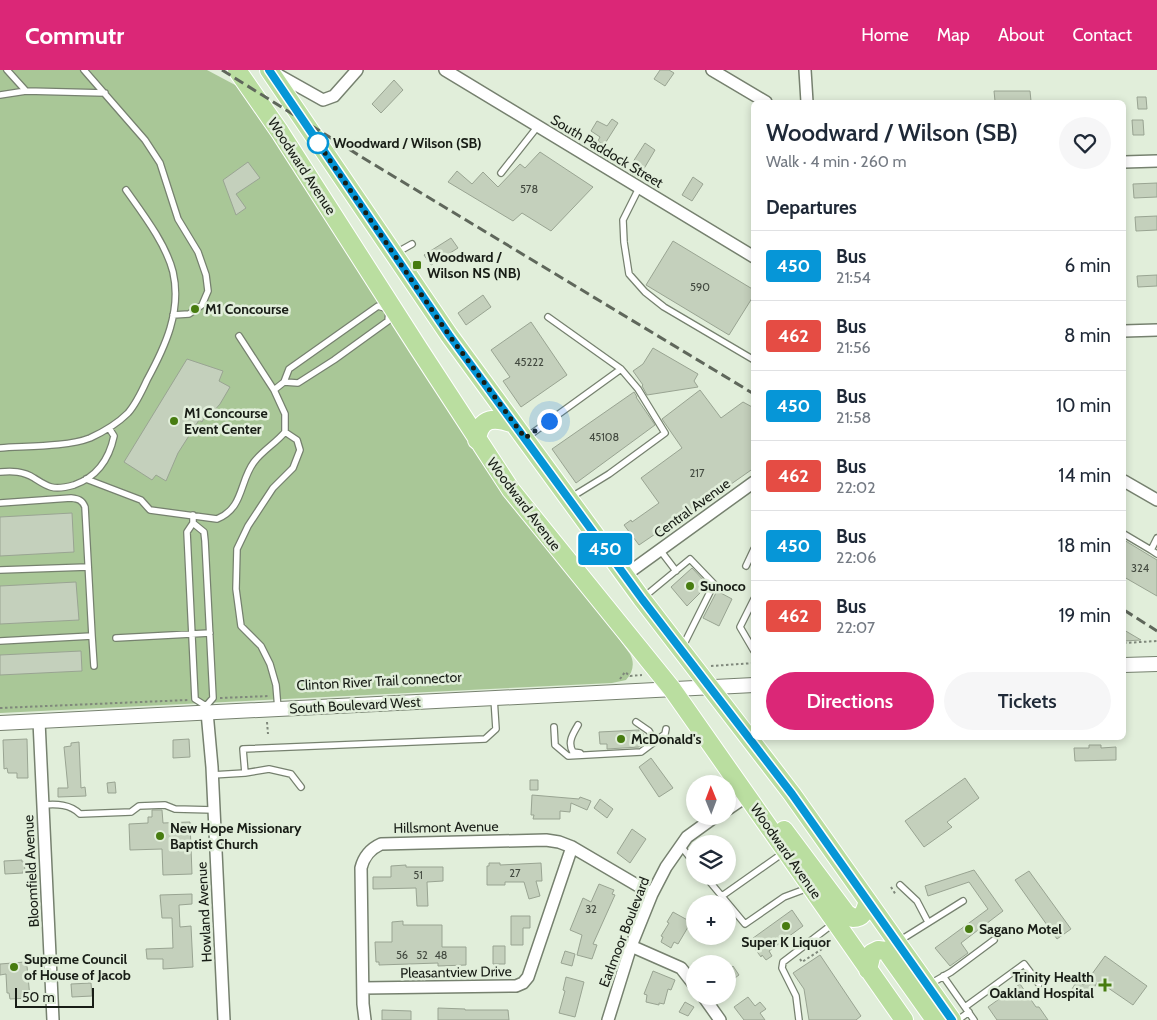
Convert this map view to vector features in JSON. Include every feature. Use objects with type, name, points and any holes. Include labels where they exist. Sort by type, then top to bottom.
[{"type":"main road","name":"Woodward Avenue","points":[[237,70],[280,132],[391,309],[511,490],[672,689],[904,1020]]},
{"type":"main road","name":"Woodward Avenue","points":[[277,72],[394,254],[449,335],[624,576],[792,794],[952,1020]]},
{"type":"main road","points":[[477,440],[478,429],[486,421],[500,419],[514,424]]},
{"type":"main road","points":[[747,796],[788,833],[846,913],[852,918],[858,918],[864,914],[868,901]]},
{"type":"main road","points":[[868,970],[872,954],[883,949],[935,1020]]},
{"type":"street","name":"South Paddock Street","points":[[445,70],[751,255]]},
{"type":"street","points":[[712,70],[763,100]]},
{"type":"street","points":[[805,70],[807,100]]},
{"type":"street","points":[[277,72],[323,100],[334,96],[356,71]]},
{"type":"street","points":[[1126,162],[1157,161]]},
{"type":"street","points":[[1126,331],[1157,330]]},
{"type":"street","points":[[1126,482],[1157,500]]},
{"type":"street","name":"Central Avenue","points":[[624,576],[751,485]]},
{"type":"street","points":[[1126,665],[1157,664]]},
{"type":"street","name":"South Boulevard West","points":[[0,723],[207,709],[278,702],[494,698],[751,685]]},
{"type":"street","name":"Howland Avenue","points":[[207,709],[224,1020]]},
{"type":"street","name":"Bloomfield Avenue","points":[[39,721],[53,1020]]},
{"type":"street","points":[[736,804],[747,796]]},
{"type":"street","name":"Earlmoor Boulevard","points":[[608,1020],[631,946],[652,894],[680,845],[704,825]]},
{"type":"street","name":"Hillsmont Avenue","points":[[365,1020],[361,868],[364,858],[373,848],[381,844],[546,840],[559,842],[572,847],[652,894]]},
{"type":"street","name":"Pleasantview Drive","points":[[363,988],[516,986],[523,984],[528,977],[572,847]]},
{"type":"street","points":[[631,946],[681,968],[686,974]]},
{"type":"street","points":[[709,1005],[720,1020]]},
{"type":"lane","points":[[7,70],[26,90]]},
{"type":"lane","points":[[84,70],[144,140],[160,163],[178,219],[198,252],[206,275],[208,291],[202,305],[188,314],[173,315]]},
{"type":"lane","points":[[0,95],[26,90],[105,93]]},
{"type":"lane","points":[[501,173],[538,126]]},
{"type":"lane","points":[[639,188],[623,220],[629,274],[645,292],[664,307],[751,358]]},
{"type":"lane","points":[[0,448],[80,441],[109,428],[128,412],[140,395],[166,344],[173,315],[174,281],[171,266],[149,223],[126,190]]},
{"type":"lane","points":[[394,254],[412,244]]},
{"type":"lane","points":[[274,390],[284,382],[289,369],[378,306],[391,309],[388,321],[341,355],[298,383],[284,382]]},
{"type":"lane","points":[[548,317],[621,369],[638,389],[665,433],[609,474],[569,499]]},
{"type":"lane","points":[[86,479],[141,500],[150,510],[217,519],[226,515],[235,504],[253,463],[285,432],[285,414],[274,390],[239,336]]},
{"type":"lane","points":[[525,438],[621,369]]},
{"type":"lane","points":[[0,472],[25,472],[52,487],[68,486],[86,479],[103,465],[109,453],[114,436],[109,428]]},
{"type":"lane","points":[[278,702],[270,664],[261,646],[241,626],[236,589],[237,549],[248,526],[273,488],[293,468],[300,450],[297,440],[285,432]]},
{"type":"lane","points":[[0,503],[78,498],[83,502],[85,507],[94,666]]},
{"type":"lane","points":[[193,515],[194,523],[204,532],[213,698],[207,709],[195,699],[187,532],[194,523]]},
{"type":"lane","points":[[1126,535],[1154,552],[1157,538]]},
{"type":"lane","points":[[660,550],[676,571]]},
{"type":"lane","points":[[746,566],[751,556]]},
{"type":"lane","points":[[642,599],[690,559],[714,584],[681,650]]},
{"type":"lane","points":[[0,570],[88,567]]},
{"type":"lane","points":[[751,605],[740,627],[751,646]]},
{"type":"lane","points":[[116,638],[210,633]]},
{"type":"lane","points":[[0,641],[92,636]]},
{"type":"lane","points":[[245,773],[243,748],[485,739],[496,729],[494,698]]},
{"type":"lane","points":[[636,722],[651,732],[652,741],[649,747]]},
{"type":"lane","points":[[578,726],[571,738],[570,746],[574,752],[586,755]]},
{"type":"lane","points":[[554,727],[556,748],[568,756],[641,752],[665,734],[666,729]]},
{"type":"lane","points":[[212,774],[245,773],[269,769],[291,774],[301,787]]},
{"type":"lane","points":[[43,805],[52,804],[73,808],[80,814],[131,812],[139,806],[165,805],[175,809],[214,810]]},
{"type":"lane","points":[[680,845],[686,853]]},
{"type":"lane","points":[[723,895],[786,851]]},
{"type":"lane","points":[[713,885],[721,895]]},
{"type":"lane","points":[[900,885],[917,901],[928,922]]},
{"type":"lane","points":[[736,914],[744,924],[784,897],[811,887]]},
{"type":"lane","points":[[898,943],[963,901]]},
{"type":"lane","points":[[799,1020],[796,996],[782,968],[783,962],[836,922]]},
{"type":"lane","points":[[928,985],[994,940]]},
{"type":"lane","points":[[965,1007],[1024,964],[1039,984]]},
{"type":"lane","points":[[943,976],[974,1020]]},
{"type":"lane","points":[[958,1020],[969,1012]]},
{"type":"path","points":[[1126,643],[1157,641]]},
{"type":"path","points":[[695,668],[751,663]]},
{"type":"path","points":[[620,679],[625,672],[630,676],[658,673]]},
{"type":"path","name":"Clinton River Trail connector","points":[[213,698],[278,702]]},
{"type":"path","points":[[0,708],[195,699]]},
{"type":"path","points":[[267,722],[268,734]]},
{"type":"path","points":[[794,960],[798,958],[802,962],[822,949]]},
{"type":"green space","name":"M1 Concourse","points":[[0,70],[207,70],[237,86],[579,584],[630,654],[632,667],[626,680],[612,683],[0,713]]},
{"type":"building","points":[[660,70],[669,70],[674,73],[665,86],[654,79]]},
{"type":"building","points":[[394,80],[403,90],[381,113],[372,104]]},
{"type":"building","points":[[994,91],[1030,91],[1031,100],[995,100]]},
{"type":"building","points":[[1137,97],[1146,97],[1147,109],[1138,109]]},
{"type":"building","points":[[612,119],[618,123],[604,145],[598,141],[600,137],[591,131],[597,121],[607,126]]},
{"type":"building","points":[[1132,120],[1143,120],[1144,135],[1133,135]]},
{"type":"building","points":[[645,143],[655,150],[642,172],[631,165]]},
{"type":"building","points":[[540,152],[593,187],[551,231],[522,213],[513,221],[448,182],[457,171],[472,184],[483,172],[498,187],[520,164],[525,168]]},
{"type":"building","points":[[248,162],[260,178],[236,194],[246,208],[236,215],[223,180]]},
{"type":"building","points":[[693,177],[703,184],[692,201],[682,195]]},
{"type":"building","points":[[1157,183],[1157,197],[1134,198],[1133,184]]},
{"type":"building","points":[[1157,216],[1157,230],[1136,231],[1135,217]]},
{"type":"building","points":[[451,238],[458,248],[431,265],[424,255]]},
{"type":"building","points":[[673,241],[751,288],[751,300],[729,335],[646,285]]},
{"type":"building","points":[[1157,275],[1157,286],[1138,287],[1137,276]]},
{"type":"building","points":[[483,295],[491,307],[466,325],[458,313]]},
{"type":"building","points":[[531,322],[567,375],[521,407],[503,381],[510,377],[491,350]]},
{"type":"building","points":[[653,348],[698,374],[694,381],[698,387],[647,395],[643,385],[633,371],[643,364]]},
{"type":"building","name":"M1 Concourse Event Center","points":[[187,359],[223,371],[219,381],[230,387],[213,412],[209,409],[202,422],[199,420],[178,453],[166,481],[156,475],[152,480],[124,462]]},
{"type":"building","points":[[700,390],[721,418],[743,402],[751,406],[751,470],[674,524],[673,522],[639,545],[624,525],[631,520],[632,522],[659,503],[641,478],[682,448],[662,419]]},
{"type":"building","points":[[634,392],[655,425],[576,483],[552,449]]},
{"type":"building","points":[[72,513],[74,552],[0,556],[0,517]]},
{"type":"building","points":[[1126,541],[1157,560],[1157,596],[1126,578]]},
{"type":"building","points":[[692,568],[708,585],[687,606],[671,587]]},
{"type":"building","points":[[76,582],[79,620],[0,624],[0,586]]},
{"type":"building","points":[[717,591],[732,599],[719,626],[703,618]]},
{"type":"building","points":[[1126,631],[1141,640],[1126,641]]},
{"type":"building","points":[[81,651],[82,671],[0,675],[0,655]]},
{"type":"building","name":"McDonald's","points":[[639,730],[639,733],[643,733],[643,744],[639,747],[607,749],[607,744],[600,744],[599,732]]},
{"type":"building","points":[[27,739],[28,778],[17,778],[17,773],[8,773],[7,768],[4,769],[3,740]]},
{"type":"building","points":[[189,739],[190,757],[173,758],[173,740]]},
{"type":"building","points":[[79,742],[81,788],[85,787],[86,796],[58,797],[58,788],[68,788],[64,747],[71,746],[71,743]]},
{"type":"building","points":[[1089,745],[1101,745],[1101,748],[1116,747],[1116,760],[1075,761],[1074,748],[1089,748]]},
{"type":"building","points":[[651,758],[673,788],[659,797],[639,767]]},
{"type":"building","points":[[965,778],[979,798],[947,822],[952,827],[924,847],[905,821]]},
{"type":"building","points":[[530,780],[538,780],[538,790],[530,790]]},
{"type":"building","points":[[115,782],[116,793],[108,793],[107,783]]},
{"type":"building","points":[[532,795],[579,799],[580,797],[591,801],[587,810],[571,803],[570,812],[560,811],[560,819],[533,819],[534,815],[531,815]]},
{"type":"building","points":[[600,799],[613,809],[607,818],[594,808]]},
{"type":"building","name":"New Hope Missionary Baptist Church","points":[[152,810],[162,810],[163,823],[190,822],[192,874],[163,875],[162,849],[130,850],[129,824],[148,823],[148,817],[152,817]]},
{"type":"building","points":[[632,829],[646,839],[630,863],[617,853]]},
{"type":"building","points":[[22,860],[25,871],[23,873],[5,874],[4,861]]},
{"type":"building","points":[[489,863],[500,863],[500,865],[541,863],[542,881],[536,881],[540,896],[529,899],[524,882],[505,882],[505,885],[487,885],[487,866],[489,866]]},
{"type":"building","points":[[406,865],[406,867],[443,867],[443,881],[427,882],[428,906],[417,906],[416,888],[373,889],[373,877],[391,877],[391,866]]},
{"type":"building","name":"Sagano Motel","points":[[974,870],[1003,911],[961,943],[968,953],[950,966],[935,948],[988,909],[969,882],[928,896],[925,886]]},
{"type":"building","points":[[1029,871],[1071,929],[1057,939],[1015,880]]},
{"type":"building","points":[[599,884],[614,890],[612,894],[615,895],[593,944],[597,945],[592,959],[577,955],[582,935],[570,930],[583,898],[591,902]]},
{"type":"building","points":[[192,894],[192,904],[179,905],[180,927],[191,926],[193,967],[163,969],[163,959],[147,959],[146,949],[173,948],[172,918],[162,918],[160,895]]},
{"type":"building","points":[[792,910],[803,926],[769,951],[772,956],[766,960],[762,955],[761,957],[749,941]]},
{"type":"building","points":[[673,912],[686,919],[686,930],[678,944],[674,942],[671,948],[661,942],[663,937],[661,936],[669,923],[667,922]]},
{"type":"building","points":[[511,916],[530,916],[530,928],[523,928],[523,945],[511,945]]},
{"type":"building","points":[[403,921],[403,925],[442,925],[442,947],[466,947],[466,965],[438,966],[438,963],[379,965],[379,962],[376,962],[375,942],[392,942],[392,922]]},
{"type":"building","points":[[493,946],[505,946],[505,964],[493,964]]},
{"type":"building","points":[[565,951],[575,954],[572,966],[561,963]]},
{"type":"building","points":[[820,955],[861,1016],[856,1020],[809,1020],[804,989],[793,973]]},
{"type":"building","points":[[1105,956],[1147,986],[1133,1005],[1098,981],[1088,998],[1072,989],[1077,981],[1084,985]]},
{"type":"building","points":[[25,962],[30,998],[10,999],[9,993],[7,993],[6,974],[0,975],[0,964]]},
{"type":"building","points":[[653,971],[675,980],[671,990],[668,989],[664,1004],[659,1003],[659,1005],[646,1002],[647,995],[644,994]]},
{"type":"building","points":[[566,977],[584,982],[575,1017],[559,1013],[565,991],[563,990]]},
{"type":"building","points":[[91,983],[92,996],[72,997],[71,984]]},
{"type":"building","points":[[1020,984],[1048,1020],[997,1020],[988,1007]]},
{"type":"building","points":[[748,997],[755,1006],[760,1002],[766,1009],[760,1013],[765,1020],[744,1020],[734,1007]]},
{"type":"building","points":[[685,1002],[686,1005],[694,1007],[688,1016],[679,1012]]},
{"type":"building","points":[[438,1008],[508,1010],[509,1020],[438,1020]]},
{"type":"building","points":[[382,1010],[411,1011],[411,1020],[382,1020]]},
{"type":"railway","points":[[222,70],[360,156],[751,392]]},
{"type":"railway","points":[[1126,611],[1157,631]]},
{"type":"bus line","name":"450","points":[[269,70],[449,335],[642,599],[792,794],[952,1020]]},
{"type":"place","name":"Woodward / Wilson (SB)","points":[[318,143]]},
{"type":"place","name":"Woodward / Wilson NS (NB)","points":[[417,265]]},
{"type":"place","name":"M1 Concourse","points":[[195,309]]},
{"type":"place","name":"M1 Concourse Event Center","points":[[174,421]]},
{"type":"place","name":"Sunoco","points":[[690,586]]},
{"type":"place","name":"McDonald's","points":[[621,739]]},
{"type":"place","name":"New Hope Missionary Baptist Church","points":[[160,836]]},
{"type":"place","name":"Super K Liquor","points":[[786,926]]},
{"type":"place","name":"Sagano Motel","points":[[969,929]]},
{"type":"place","name":"Supreme Council of House of Jacob","points":[[14,967]]},
{"type":"place","name":"Trinity Health Oakland Hospital","points":[[1105,985]]},
{"type":"route","points":[[318,143],[314,137],[449,335],[525,438],[549,421]]}]
